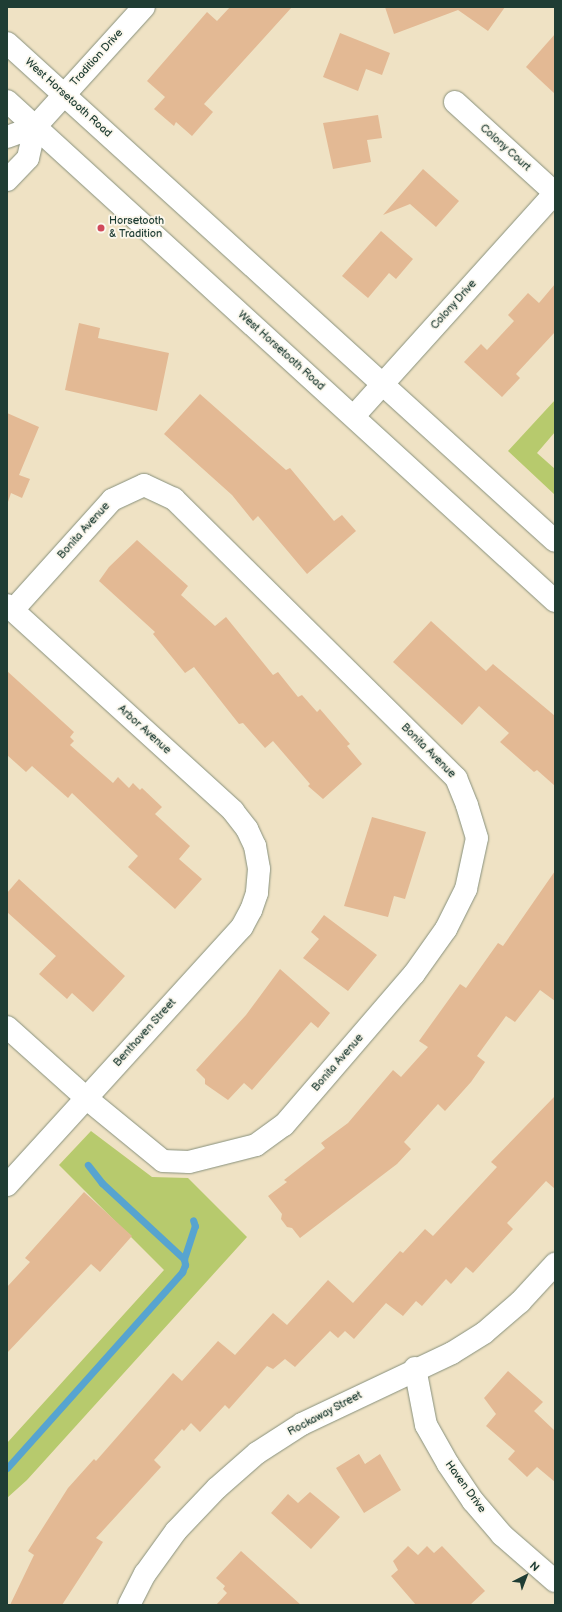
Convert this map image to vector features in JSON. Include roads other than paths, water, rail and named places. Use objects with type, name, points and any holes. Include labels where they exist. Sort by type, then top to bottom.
[{"type":"street","name":"Tradition Drive","points":[[7,137],[35,127],[144,7]]},
{"type":"street","name":"West Horsetooth Road","points":[[7,43],[555,541]]},
{"type":"street","name":"West Horsetooth Road","points":[[7,101],[354,416],[555,602]]},
{"type":"street","name":"Colony Court","points":[[455,102],[555,193]]},
{"type":"street","name":"Tradition Drive","points":[[7,180],[28,158],[35,127]]},
{"type":"street","name":"Colony Drive","points":[[354,416],[555,193]]},
{"type":"street","name":"Bonita Avenue","points":[[7,1027],[86,1098],[163,1162],[189,1162],[256,1145],[284,1125],[414,974],[446,929],[466,889],[477,838],[468,805],[456,778],[174,499],[144,485],[112,500],[10,608]]},
{"type":"street","name":"Arbor Avenue","points":[[10,608],[233,810],[247,830],[255,846],[259,869]]},
{"type":"street","name":"Benthaven Street","points":[[7,1185],[242,926],[251,910],[257,893],[259,869]]},
{"type":"street","name":"Rockaway Street","points":[[129,1605],[145,1574],[176,1531],[217,1488],[257,1454],[302,1424],[415,1368],[452,1353],[484,1333],[520,1302],[555,1264]]},
{"type":"street","name":"Haven Drive","points":[[415,1368],[426,1425],[448,1464],[473,1501],[502,1535],[555,1581]]},
{"type":"waterway","points":[[7,1468],[182,1272],[185,1265],[184,1259],[102,1183],[88,1165]]},
{"type":"waterway","points":[[184,1259],[195,1226],[193,1220]]},
{"type":"place","name":"Horsetooth & Tradition","points":[[101,228]]}]
